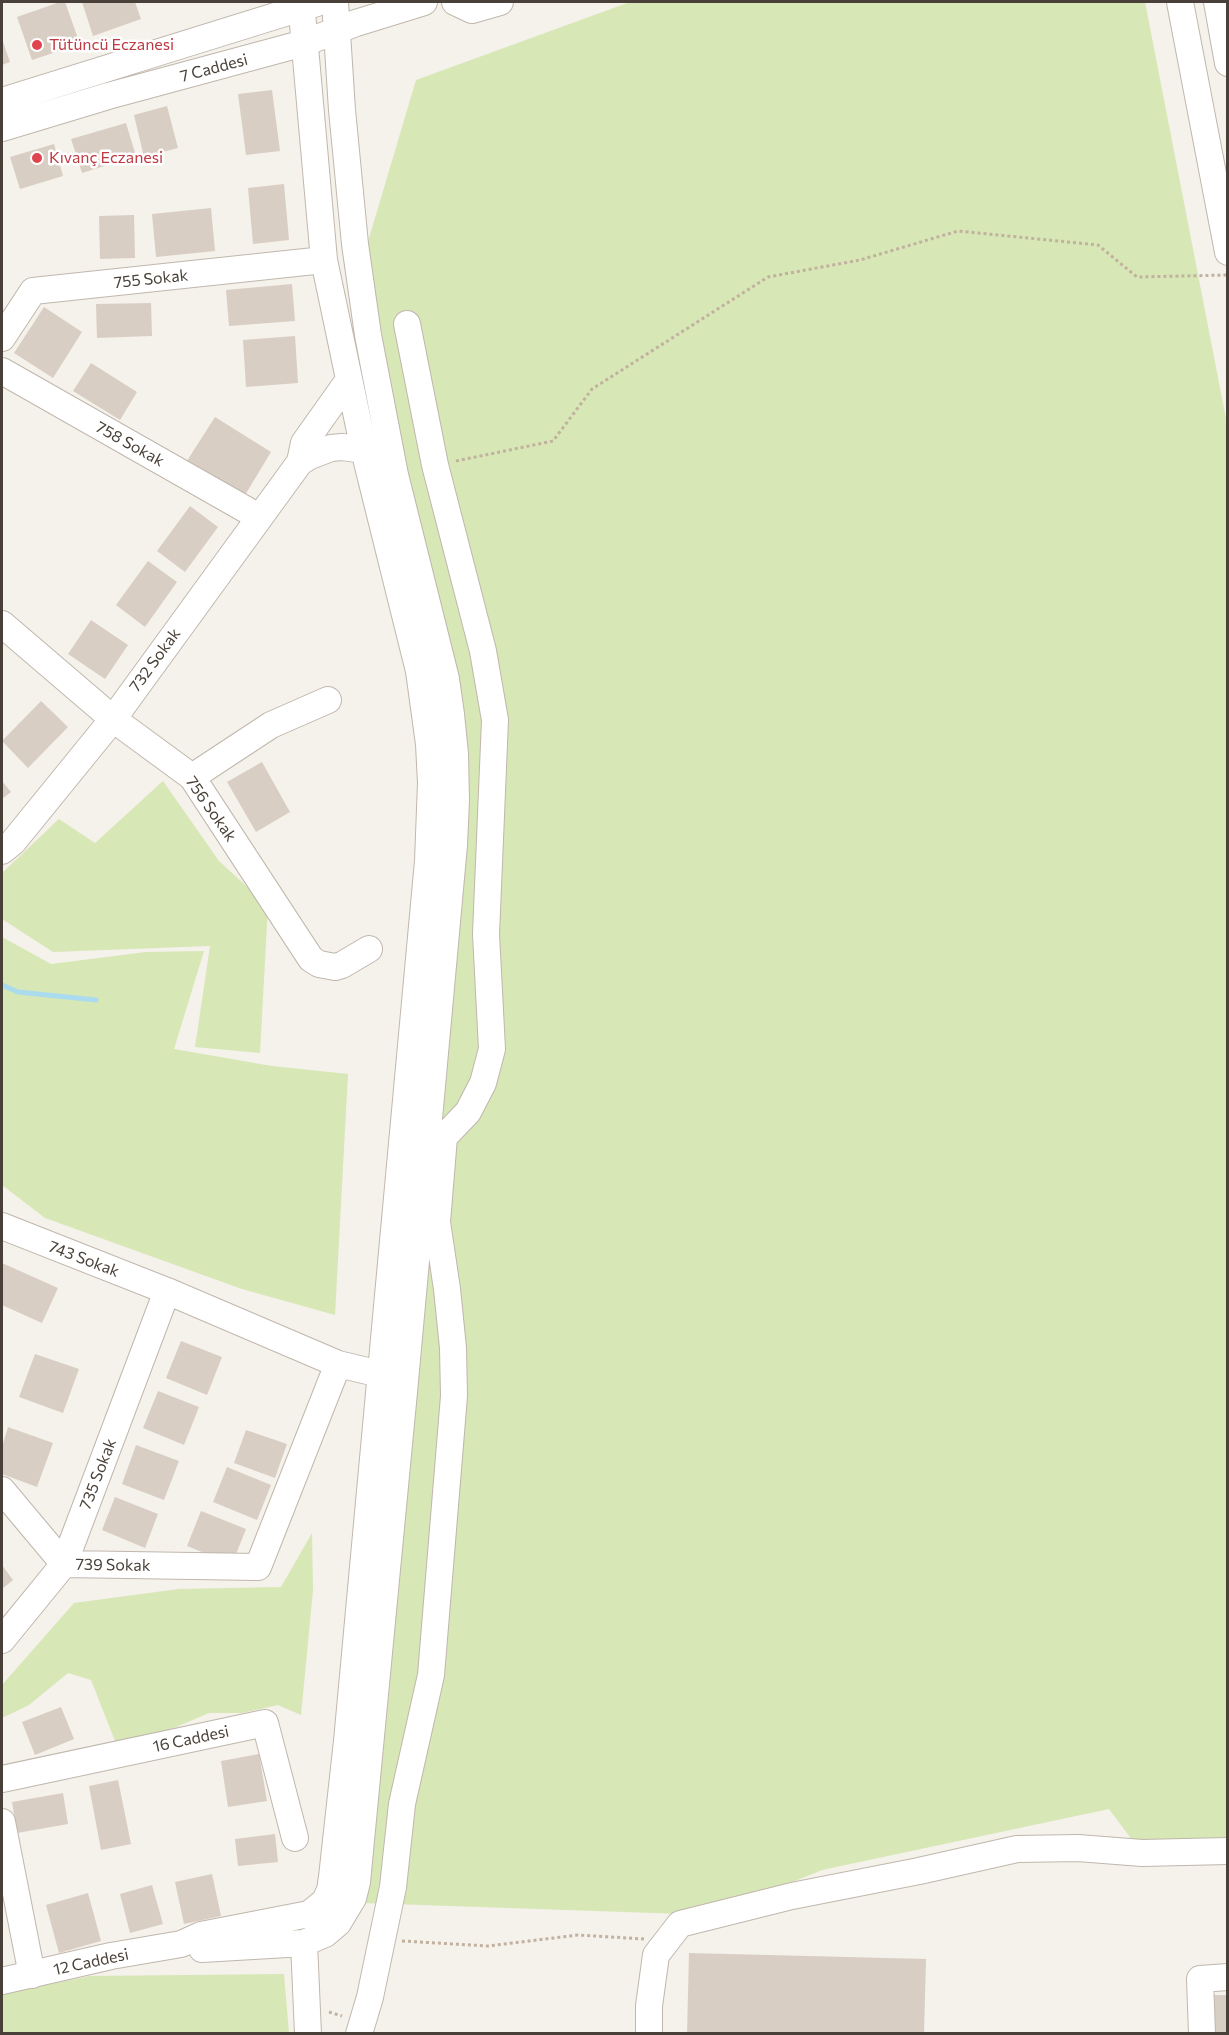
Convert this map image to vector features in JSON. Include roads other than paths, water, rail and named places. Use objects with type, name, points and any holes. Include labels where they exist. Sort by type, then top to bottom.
[{"type":"street","points":[[181,1944],[201,1949],[304,1943],[326,1934],[338,1923],[347,1911],[357,1882],[408,1357],[454,844],[455,754],[446,680],[395,476],[368,335],[354,233],[342,110],[335,2]]},
{"type":"street","name":"7 Caddesi","points":[[2,128],[108,96],[304,43],[337,29],[424,2]]},
{"type":"street","points":[[455,2],[472,10],[500,2]]},
{"type":"street","points":[[1180,2],[1227,252]]},
{"type":"street","points":[[1217,2],[1227,63]]},
{"type":"street","points":[[2,101],[308,4],[304,43],[324,260],[348,381],[419,671],[429,744],[431,783],[428,861],[347,1741],[330,1890],[325,1901],[309,1914],[201,1935],[181,1944]]},
{"type":"street","name":"755 Sokak","points":[[2,338],[33,291],[324,260]]},
{"type":"street","points":[[359,2034],[370,1997],[393,1887],[402,1804],[431,1675],[454,1396],[453,1348],[437,1222],[444,1137],[468,1112],[483,1083],[492,1048],[486,934],[495,720],[483,651],[435,465],[407,324]]},
{"type":"street","name":"758 Sokak","points":[[2,371],[259,517]]},
{"type":"street","name":"732 Sokak","points":[[300,462],[304,443],[348,381]]},
{"type":"street","name":"732 Sokak","points":[[2,851],[13,842],[113,719],[300,462],[331,448],[364,450]]},
{"type":"street","name":"756 Sokak","points":[[2,624],[113,719],[192,777],[311,959],[319,964],[334,967],[342,965],[369,949]]},
{"type":"street","points":[[192,777],[271,725],[328,700]]},
{"type":"street","name":"743 Sokak","points":[[2,1226],[338,1364],[380,1374]]},
{"type":"street","name":"735 Sokak","points":[[2,1640],[64,1564],[167,1292]]},
{"type":"street","name":"739 Sokak","points":[[2,1490],[64,1564],[258,1567],[338,1364]]},
{"type":"street","name":"16 Caddesi","points":[[2,1779],[265,1723],[295,1838]]},
{"type":"street","points":[[2,1822],[32,1975]]},
{"type":"street","points":[[649,2034],[649,2006],[656,1955],[680,1924],[792,1896],[1017,1849],[1078,1848],[1142,1853],[1227,1851]]},
{"type":"street","points":[[304,1943],[308,2034]]},
{"type":"street","name":"12 Caddesi","points":[[2,1982],[111,1956],[181,1944]]},
{"type":"street","points":[[1202,2034],[1200,1979],[1227,1977]]},
{"type":"waterway","points":[[2,985],[18,992],[96,1000]]},
{"type":"place","name":"Tütüncü Eczanesi","points":[[37,45]]},
{"type":"place","name":"Kıvanç Eczanesi","points":[[37,158]]}]
